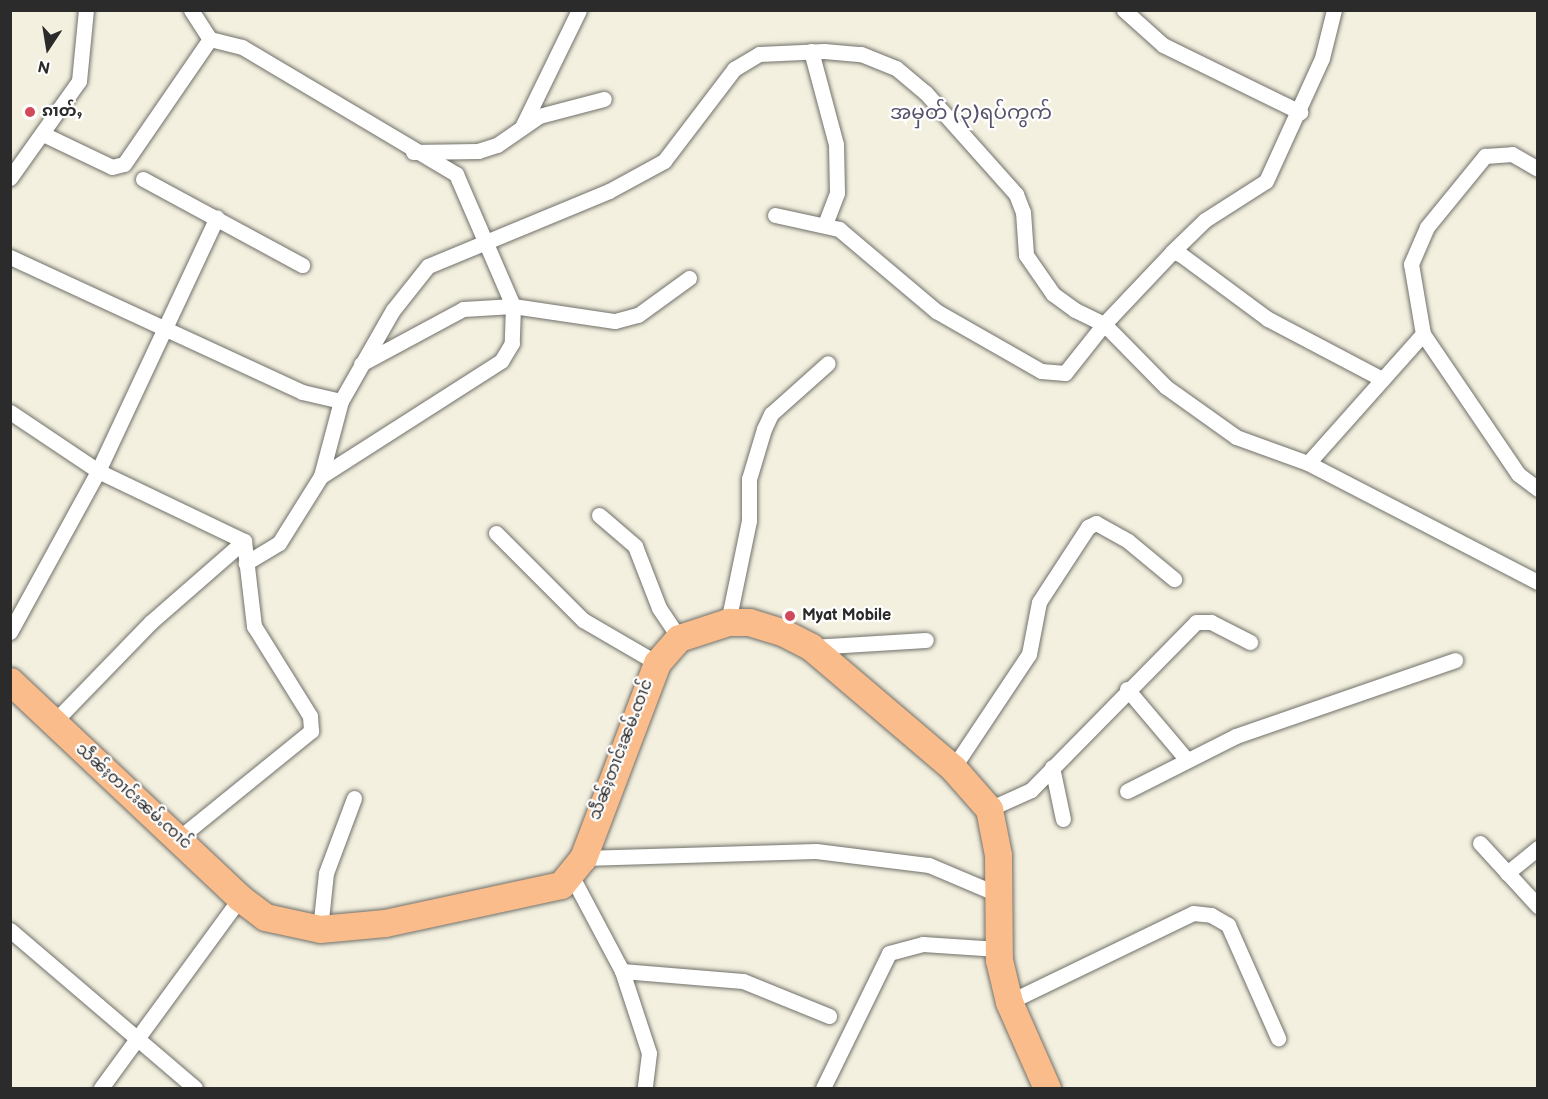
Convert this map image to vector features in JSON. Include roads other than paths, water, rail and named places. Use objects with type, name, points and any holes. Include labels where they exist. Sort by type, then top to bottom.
[{"type":"highway","points":[[679,638],[728,622],[749,622],[811,646],[953,768],[989,809],[997,894],[998,949],[1009,1002],[1047,1089]]},
{"type":"highway","name":"သဵၼ်ႈတၢင်းၼမ်ႉၸၢင်","points":[[10,681],[240,898],[265,917],[320,929],[385,923],[539,891],[577,866],[657,663],[679,638]]},
{"type":"street","points":[[10,178],[79,81],[86,10]]},
{"type":"street","points":[[191,10],[210,39],[242,47],[413,152],[456,174],[513,306],[512,343],[501,361],[321,476]]},
{"type":"street","points":[[519,132],[579,10]]},
{"type":"street","points":[[1124,10],[1163,45],[1300,112]]},
{"type":"street","points":[[775,215],[840,229],[902,277],[936,311],[1041,371],[1065,373],[1104,324],[1205,220],[1266,181],[1300,112],[1332,29],[1334,10]]},
{"type":"street","points":[[43,134],[112,167],[124,164],[210,39]]},
{"type":"street","points":[[811,51],[836,144],[837,193],[825,225]]},
{"type":"street","points":[[246,562],[279,543],[321,476],[341,401],[393,310],[428,266],[486,243],[664,161],[742,64],[759,54],[811,51],[861,54],[896,68],[925,92],[1016,194],[1023,212],[1026,255],[1038,276],[1053,294],[1104,324],[1166,387],[1236,437],[1308,463],[1538,582]]},
{"type":"street","points":[[413,152],[478,151],[519,132],[539,116],[604,99]]},
{"type":"street","points":[[1538,169],[1512,154],[1485,156],[1427,227],[1411,264],[1423,334],[1518,474],[1538,489]]},
{"type":"street","points":[[143,179],[302,265]]},
{"type":"street","points":[[10,632],[98,471],[217,217]]},
{"type":"street","points":[[1172,252],[1268,319],[1382,379]]},
{"type":"street","points":[[10,257],[163,330],[302,392],[341,401]]},
{"type":"street","points":[[361,364],[463,309],[513,306],[615,321],[638,315],[689,279]]},
{"type":"street","points":[[1308,463],[1423,334]]},
{"type":"street","points":[[728,622],[749,521],[749,479],[764,429],[771,414],[828,363]]},
{"type":"street","points":[[10,412],[98,471],[244,541]]},
{"type":"street","points":[[599,515],[635,546],[659,608],[679,638]]},
{"type":"street","points":[[953,768],[1029,654],[1036,610],[1088,527],[1096,523],[1128,541],[1174,579]]},
{"type":"street","points":[[496,533],[583,621],[657,663]]},
{"type":"street","points":[[179,838],[311,731],[310,716],[254,626],[244,541]]},
{"type":"street","points":[[53,723],[151,622],[244,541]]},
{"type":"street","points":[[989,809],[1031,790],[1127,689],[1201,620],[1250,642]]},
{"type":"street","points":[[811,646],[926,640]]},
{"type":"street","points":[[1127,791],[1236,736],[1455,660]]},
{"type":"street","points":[[1127,689],[1187,760]]},
{"type":"street","points":[[1052,767],[1063,819]]},
{"type":"street","points":[[320,929],[326,873],[354,798]]},
{"type":"street","points":[[1480,843],[1538,906]]},
{"type":"street","points":[[1507,873],[1538,848]]},
{"type":"street","points":[[645,1089],[649,1053],[622,971],[577,866],[816,851],[929,865],[997,894]]},
{"type":"street","points":[[101,1089],[240,898]]},
{"type":"street","points":[[1009,1002],[1193,913],[1211,915],[1228,925],[1278,1038]]},
{"type":"street","points":[[10,930],[195,1089]]},
{"type":"street","points":[[822,1089],[889,953],[923,944],[998,949]]},
{"type":"street","points":[[622,971],[743,981],[829,1016]]},
{"type":"place","name":"ၵၢတ်ႇ","points":[[30,112]]},
{"type":"place","name":"Myat Mobile","points":[[790,616]]},
{"type":"district","name":"အမှတ် (၃)ရပ်ကွက်","points":[[971,113]]}]
